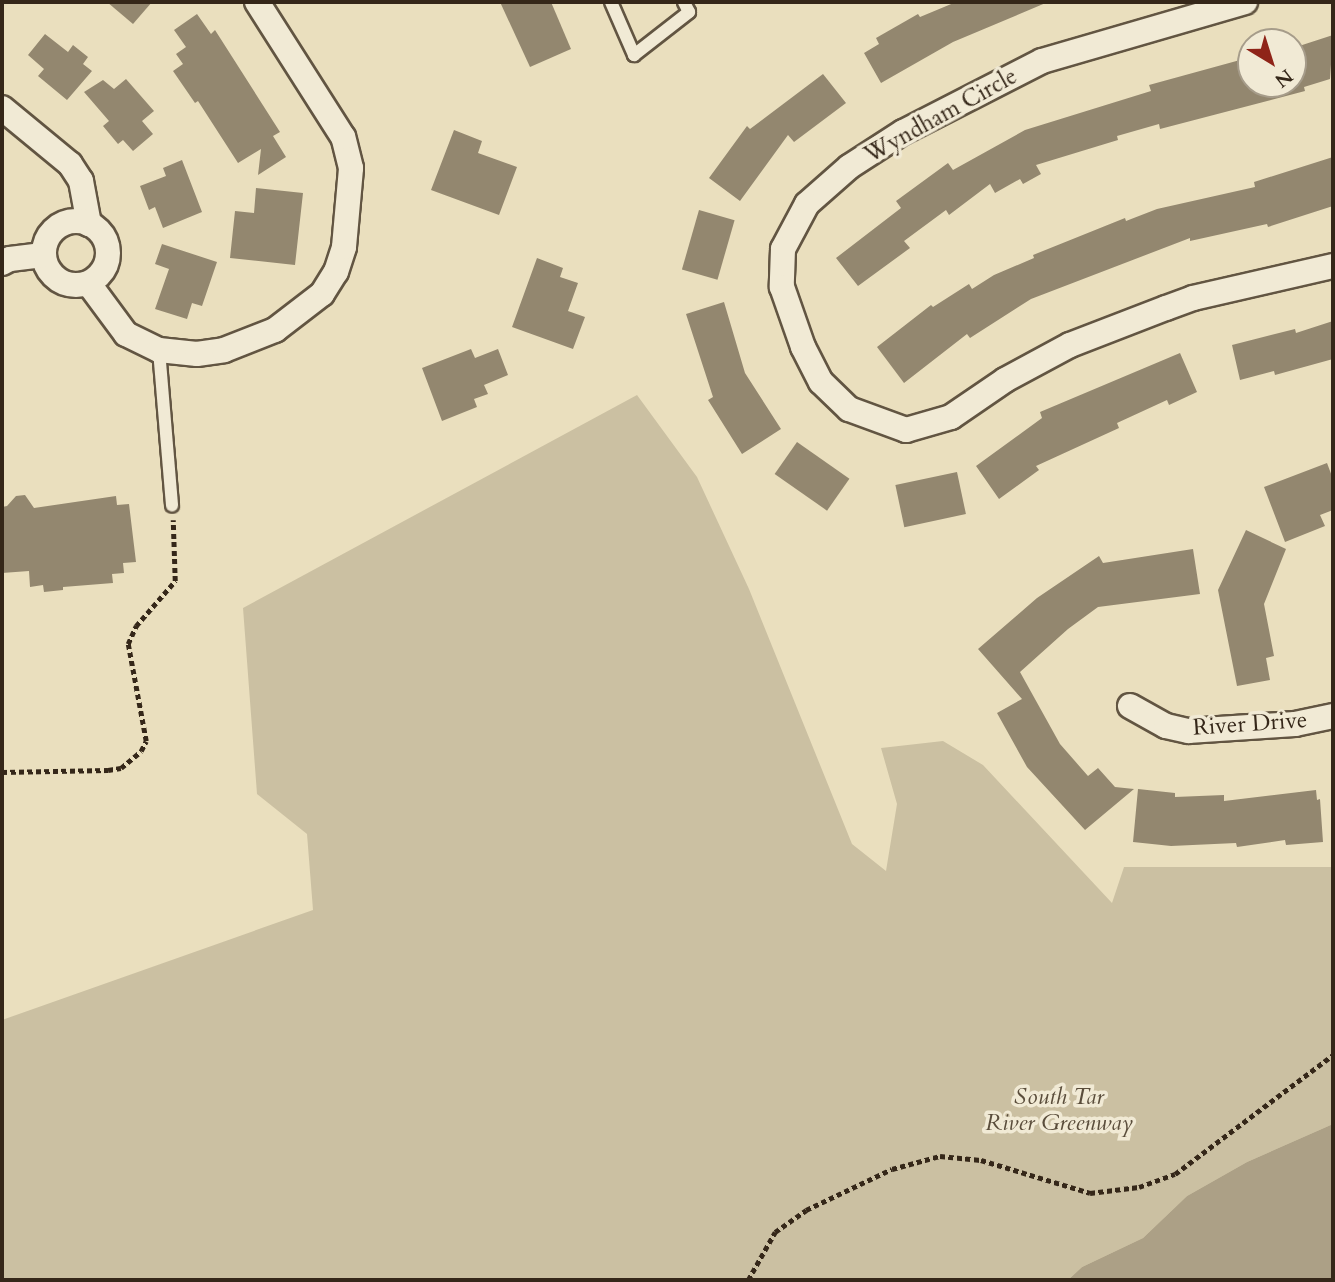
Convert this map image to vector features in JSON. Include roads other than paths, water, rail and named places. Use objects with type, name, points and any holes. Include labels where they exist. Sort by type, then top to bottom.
[{"type":"street","points":[[89,284],[125,334],[159,350],[197,354],[253,340],[275,330],[322,294],[337,272],[344,247],[351,167],[343,137],[257,2]]},
{"type":"street","name":"Wyndham Circle","points":[[1245,2],[1042,61],[903,132],[849,167],[807,204],[783,249],[782,287],[803,347],[821,382],[849,410],[905,430],[951,417],[1005,380],[1070,345],[1194,298],[1333,266]]},
{"type":"street","points":[[2,108],[70,164],[81,181],[89,224]]},
{"type":"street","points":[[77,220],[89,224],[98,228],[109,247],[106,269],[89,284],[73,286],[58,281],[48,270],[43,255],[46,239],[56,227],[77,220]]},
{"type":"street","points":[[2,263],[10,259],[43,255]]},
{"type":"street","name":"River Drive","points":[[1130,706],[1166,726],[1188,731],[1295,724],[1333,716]]},
{"type":"lane","points":[[611,2],[634,55],[689,12],[684,2]]},
{"type":"lane","points":[[159,350],[172,505]]},
{"type":"park label","name":"South Tar River Greenway","points":[[1059,1110]]}]
